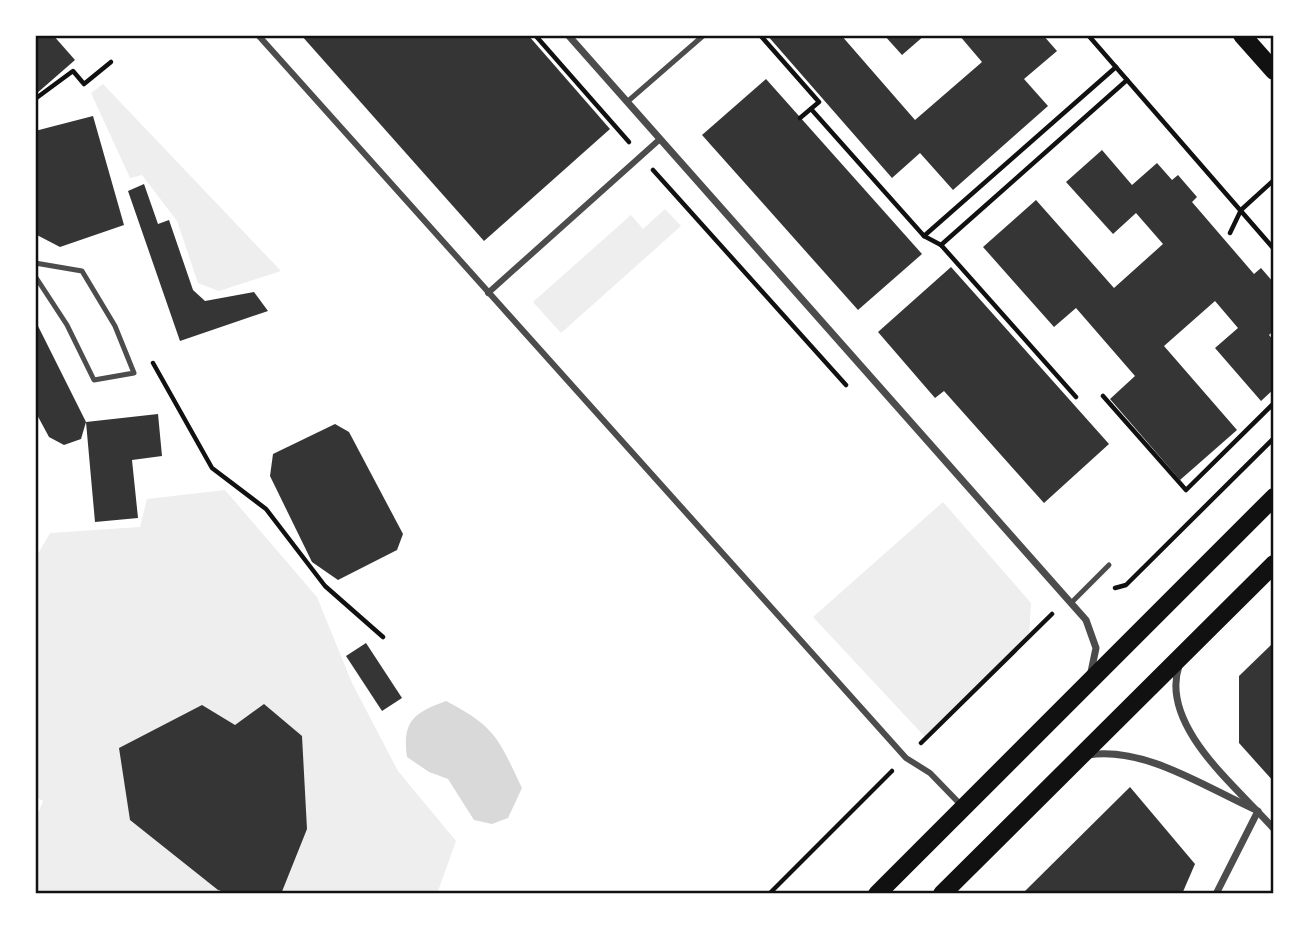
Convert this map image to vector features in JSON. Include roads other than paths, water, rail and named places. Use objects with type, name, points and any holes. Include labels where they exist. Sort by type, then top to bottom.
[{"type":"main road","points":[[1242,35],[1274,71]]},
{"type":"main road","points":[[877,894],[1274,497]]},
{"type":"main road","points":[[942,894],[1274,564]]},
{"type":"street","points":[[258,35],[906,758],[930,773],[964,808]]},
{"type":"street","points":[[568,35],[1071,603],[1093,632],[1096,648],[1089,682]]},
{"type":"street","points":[[488,293],[660,139]]},
{"type":"street","points":[[1191,647],[1175,676],[1178,712],[1191,737],[1274,829]]},
{"type":"street","points":[[1078,759],[1109,754],[1150,764],[1258,811]]},
{"type":"street","points":[[1216,894],[1258,811]]},
{"type":"lane","points":[[627,102],[704,35]]},
{"type":"lane","points":[[35,263],[82,271],[114,326],[134,373],[94,380],[67,325],[35,276]]},
{"type":"lane","points":[[1071,603],[1109,565]]}]
